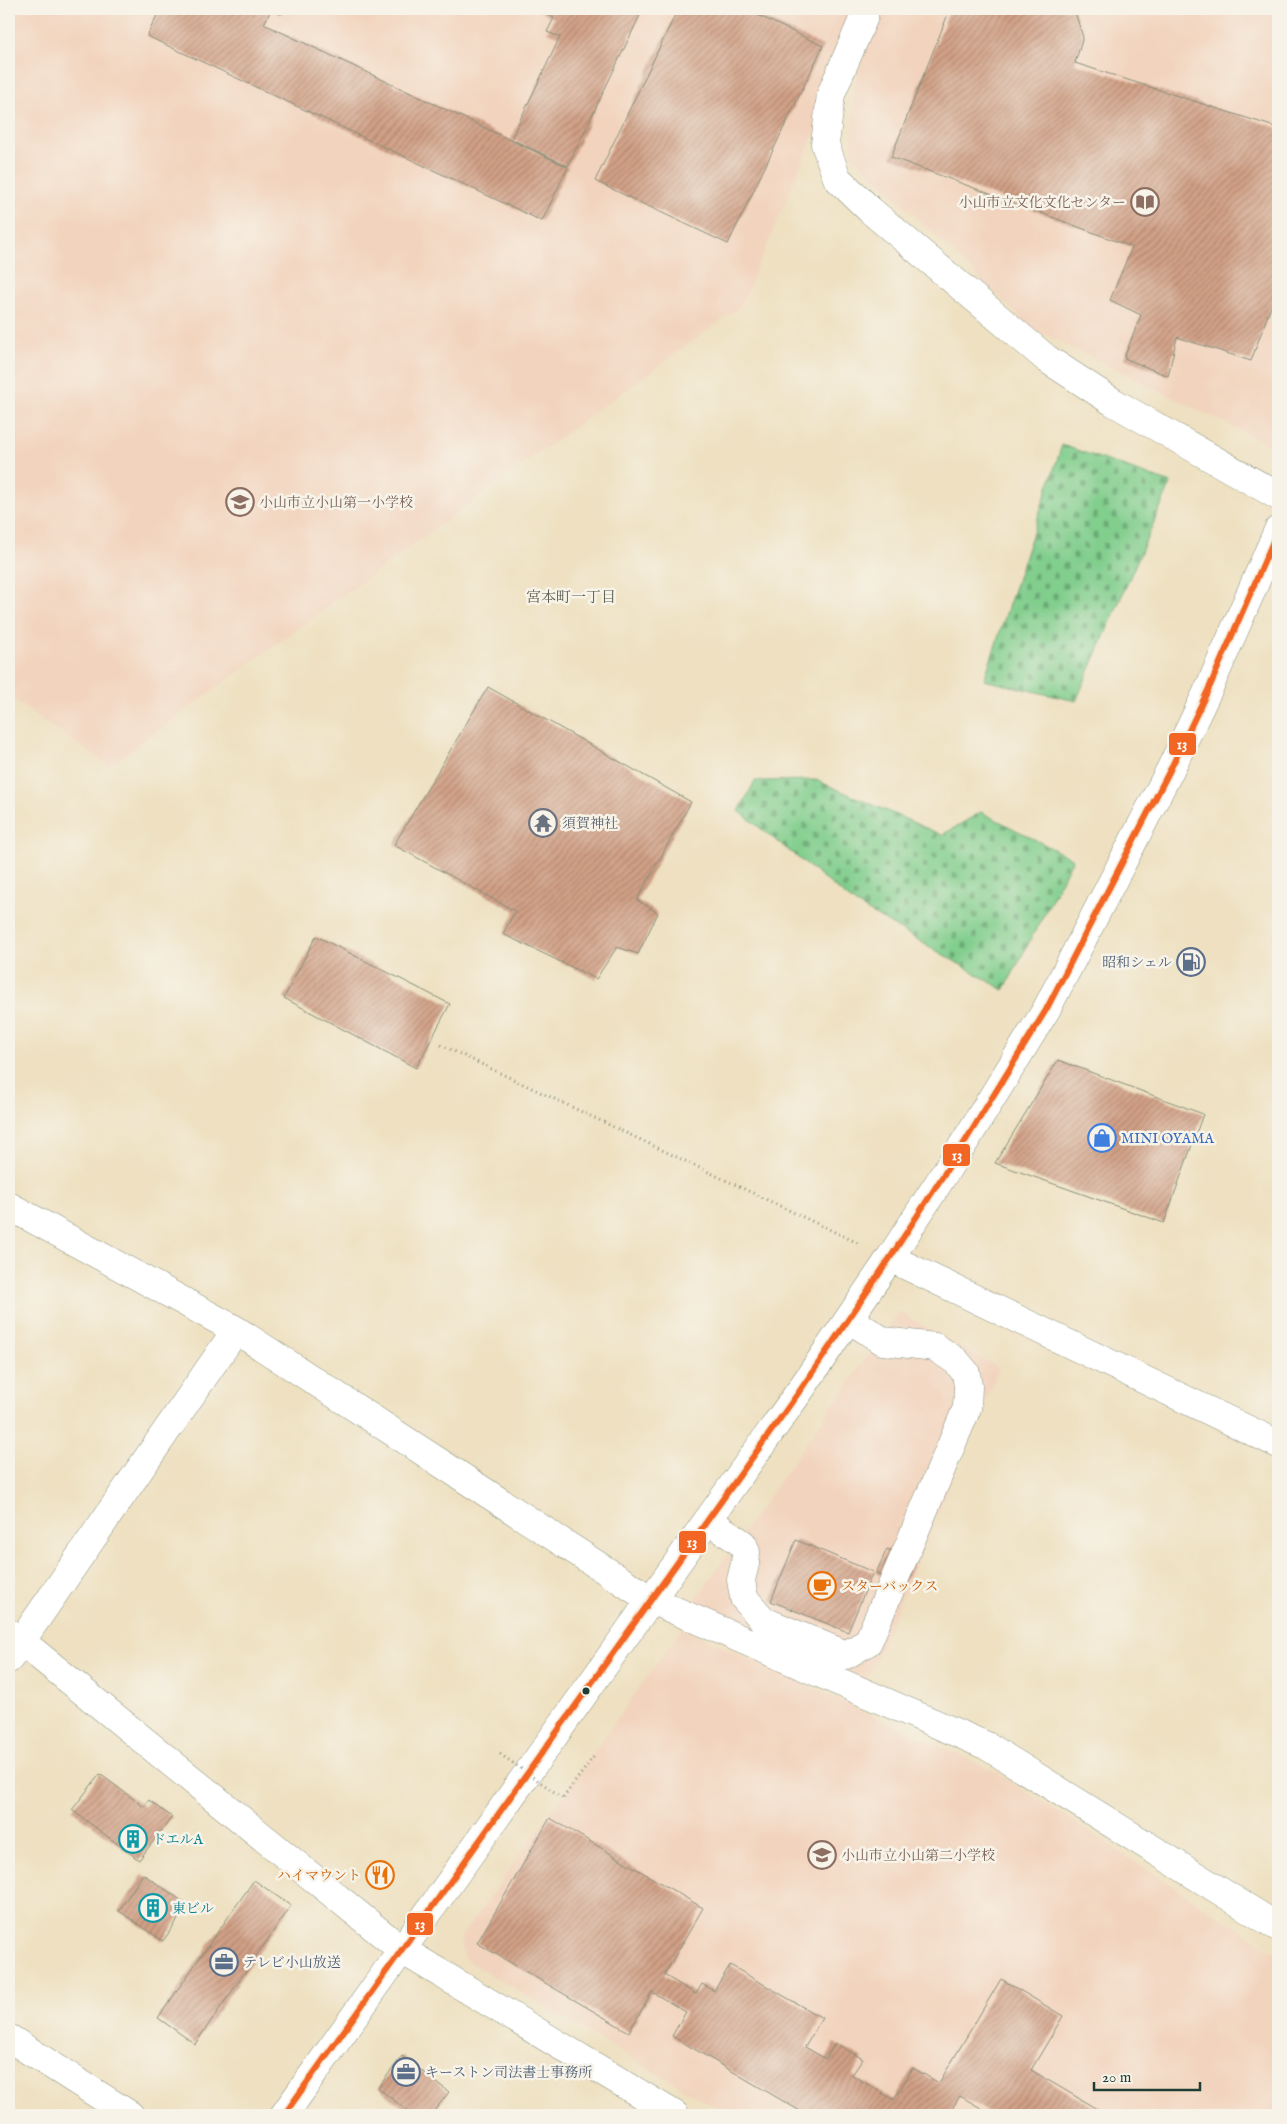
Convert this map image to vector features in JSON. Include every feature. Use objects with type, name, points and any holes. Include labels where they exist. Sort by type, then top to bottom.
[{"type":"main road","points":[[858,12],[831,94],[825,144],[837,178],[870,210],[1047,358],[1113,402],[1278,496]]},
{"type":"main road","points":[[284,2115],[708,1520],[890,1258],[966,1140],[1046,1010],[1178,753],[1210,686],[1278,530]]},
{"type":"main road","points":[[9,1206],[236,1330],[651,1600],[987,1746],[1278,1927]]},
{"type":"main road","points":[[890,1258],[1278,1444]]},
{"type":"main road","points":[[708,1520],[743,1544],[746,1552],[741,1580],[744,1598],[764,1621],[846,1655],[868,1642],[967,1408],[968,1386],[966,1374],[956,1361],[935,1347],[883,1341],[849,1318]]},
{"type":"main road","points":[[236,1330],[13,1644],[402,1950],[675,2115]]},
{"type":"main road","points":[[9,2038],[130,2115]]},
{"type":"path","points":[[441,1045],[890,1258]]},
{"type":"path","points":[[500,1754],[563,1798],[595,1755]]},
{"type":"shaded area","name":"小山市立小山第一小学校","points":[[9,9],[843,9],[864,17],[741,306],[109,766],[9,697]]},
{"type":"shaded area","points":[[877,9],[1278,9],[1278,422],[1269,445],[1030,327],[852,155],[853,89]]},
{"type":"shaded area","points":[[899,1312],[999,1368],[867,1680],[693,1600],[708,1582]]},
{"type":"shaded area","name":"小山市立小山第二小学校","points":[[682,1628],[996,1772],[1278,1954],[1278,2107],[1272,2115],[728,2115],[464,1959],[461,1937]]},
{"type":"green space","points":[[1062,445],[1171,483],[1076,701],[984,680]]},
{"type":"green space","points":[[816,780],[942,835],[981,812],[1073,859],[1004,990],[856,904],[739,811],[755,781]]},
{"type":"building","points":[[160,9],[284,9],[281,14],[271,10],[264,24],[568,167],[542,221],[147,36]]},
{"type":"building","points":[[535,9],[643,9],[568,166],[511,139],[560,37],[547,32],[554,18]]},
{"type":"building","points":[[678,9],[745,9],[823,46],[728,244],[595,181]]},
{"type":"building","name":"小山市立文化文化センター","points":[[950,9],[1074,9],[1083,37],[1075,63],[1278,128],[1278,287],[1251,361],[1177,337],[1168,376],[1124,358],[1141,315],[1110,300],[1132,247],[891,157]]},
{"type":"building","name":"須賀神社","points":[[488,687],[691,802],[637,900],[658,913],[638,954],[617,947],[596,979],[503,934],[515,911],[394,845]]},
{"type":"building","points":[[316,936],[450,1004],[416,1068],[284,998]]},
{"type":"building","name":"MINI OYAMA","points":[[1058,1060],[1203,1114],[1164,1223],[995,1163]]},
{"type":"building","name":"スターバックス","points":[[796,1540],[873,1572],[848,1632],[771,1601]]},
{"type":"building","points":[[887,1549],[914,1562],[903,1585],[876,1573]]},
{"type":"building","name":"ドエルA","points":[[100,1774],[144,1807],[149,1800],[172,1817],[139,1860],[72,1810]]},
{"type":"building","points":[[550,1818],[703,1908],[664,1975],[696,1994],[702,1984],[714,1991],[730,1965],[822,2018],[805,2047],[826,2059],[835,2043],[863,2059],[852,2075],[894,2100],[913,2068],[939,2083],[1001,1979],[1063,2016],[1031,2070],[1107,2115],[993,2115],[960,2096],[948,2115],[807,2115],[672,2036],[686,2012],[652,1992],[629,2032],[477,1943]]},
{"type":"building","name":"東ビル","points":[[143,1874],[188,1905],[163,1941],[119,1911]]},
{"type":"building","name":"テレビ小山放送","points":[[254,1880],[291,1906],[195,2044],[158,2018]]},
{"type":"building","name":"キーストン司法書士事務所","points":[[402,2056],[449,2092],[431,2115],[413,2115],[378,2088]]},
{"type":"transit line","name":"13","points":[[284,2115],[799,1392],[890,1258],[966,1140],[1046,1010],[1170,770],[1210,686],[1278,530]]},
{"type":"place","name":"小山市立文化文化センター","points":[[1145,202]]},
{"type":"place","name":"小山市立小山第一小学校","points":[[240,502]]},
{"type":"place","name":"須賀神社","points":[[543,823]]},
{"type":"place","name":"昭和シェル","points":[[1191,962]]},
{"type":"place","name":"MINI OYAMA","points":[[1102,1138]]},
{"type":"place","name":"スターバックス","points":[[822,1586]]},
{"type":"place","name":"ドエルA","points":[[133,1839]]},
{"type":"place","name":"小山市立小山第二小学校","points":[[822,1855]]},
{"type":"place","name":"ハイマウント","points":[[380,1875]]},
{"type":"place","name":"東ビル","points":[[153,1908]]},
{"type":"place","name":"テレビ小山放送","points":[[224,1962]]},
{"type":"place","name":"キーストン司法書士事務所","points":[[406,2072]]},
{"type":"district","name":"宮本町一丁目","points":[[571,597]]}]
